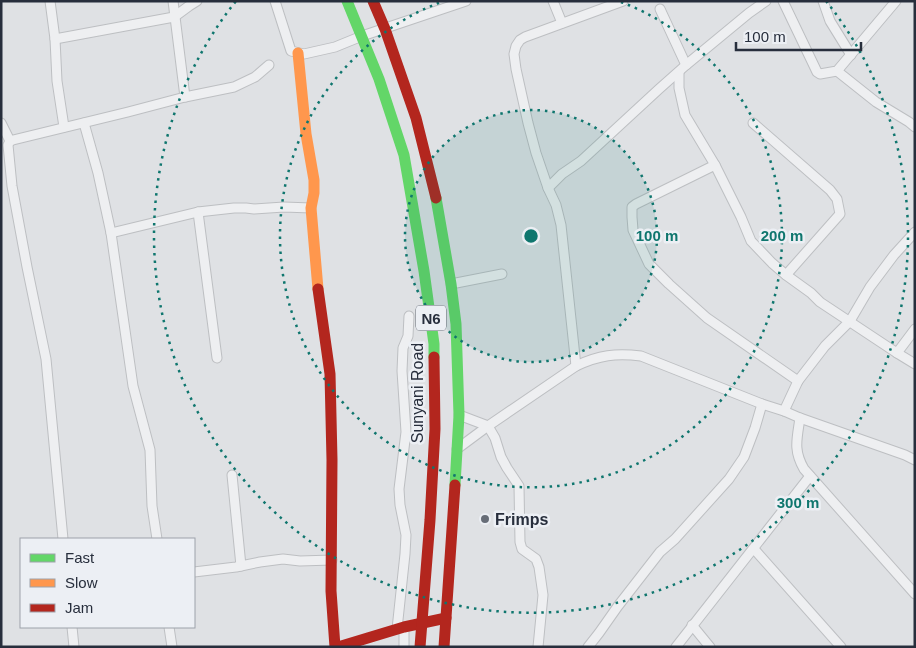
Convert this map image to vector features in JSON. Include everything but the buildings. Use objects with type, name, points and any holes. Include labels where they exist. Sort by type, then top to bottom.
[{"type":"main road","name":"Sunyani Road","points":[[347,1],[379,79],[404,155],[421,252],[434,344],[435,429],[420,647]]},
{"type":"main road","name":"N6","points":[[373,1],[385,29],[416,118],[434,188],[456,324],[459,415],[444,647]]},
{"type":"main road","points":[[298,53],[306,134],[314,180],[311,208],[319,298],[330,374],[332,591],[336,647],[401,628],[446,618]]},
{"type":"street","points":[[50,1],[57,80],[64,127]]},
{"type":"street","points":[[172,1],[185,97]]},
{"type":"street","points":[[54,39],[174,17],[197,1]]},
{"type":"street","points":[[275,1],[291,51],[298,53],[314,52],[336,47],[362,36],[466,1]]},
{"type":"street","points":[[553,1],[562,23]]},
{"type":"street","points":[[576,366],[561,225],[528,123],[514,54],[520,40],[623,1]]},
{"type":"street","points":[[548,188],[562,174],[581,161],[659,89],[749,13],[766,1]]},
{"type":"street","points":[[784,1],[817,72],[820,74],[837,71],[896,1]]},
{"type":"street","points":[[823,1],[830,21],[851,55]]},
{"type":"street","points":[[660,9],[686,66]]},
{"type":"street","points":[[10,142],[185,97],[234,87],[255,77],[270,65]]},
{"type":"street","points":[[837,71],[876,102],[913,122]]},
{"type":"street","points":[[679,72],[679,88],[685,116],[715,165],[751,241],[772,263],[820,302],[915,364]]},
{"type":"street","points":[[1,123],[10,142],[8,145],[12,186],[46,359],[63,538]]},
{"type":"street","points":[[84,123],[98,173],[111,233],[133,386],[150,450],[152,506],[157,538]]},
{"type":"street","points":[[753,123],[830,190],[837,199],[840,214],[786,275]]},
{"type":"street","points":[[715,165],[632,207],[633,230],[649,264],[668,284],[707,318],[798,381]]},
{"type":"street","points":[[111,233],[198,212],[234,208],[263,209],[284,206],[311,208]]},
{"type":"street","points":[[198,212],[217,358]]},
{"type":"street","points":[[784,411],[798,381],[825,346],[850,321],[870,286],[915,232]]},
{"type":"street","points":[[451,284],[502,274]]},
{"type":"street","points":[[404,647],[401,628],[406,535],[399,489],[406,432],[402,371],[403,348],[408,336],[408,316]]},
{"type":"street","points":[[896,353],[915,329]]},
{"type":"street","points":[[457,449],[576,366],[602,356],[628,354],[641,356],[762,404],[915,460]]},
{"type":"street","points":[[588,647],[660,552],[675,540],[729,479],[744,456],[762,404]]},
{"type":"street","points":[[459,415],[488,426],[495,438],[504,462],[519,486],[520,542],[522,549],[536,559],[543,595],[538,647]]},
{"type":"street","points":[[800,418],[796,442],[798,460],[915,594]]},
{"type":"street","points":[[232,475],[241,566]]},
{"type":"street","points":[[676,647],[810,476]]},
{"type":"street","points":[[754,548],[841,647]]},
{"type":"street","points":[[195,572],[283,559],[300,561],[332,560]]},
{"type":"street","points":[[692,625],[710,647]]},
{"type":"street","points":[[72,628],[74,647]]},
{"type":"street","points":[[169,628],[172,647]]},
{"type":"traffic: fast","points":[[347,1],[379,79],[404,155],[424,271],[434,344],[434,357]]},
{"type":"traffic: fast","points":[[436,198],[456,324],[459,415],[455,485]]},
{"type":"traffic: slow","points":[[298,53],[306,134],[314,180],[311,208],[318,289]]},
{"type":"traffic: jam","points":[[373,1],[385,29],[416,118],[436,198]]},
{"type":"traffic: jam","points":[[318,289],[330,374],[332,460],[331,591],[335,647]]},
{"type":"traffic: jam","points":[[420,647],[435,429],[434,357]]},
{"type":"traffic: jam","points":[[444,647],[455,485]]},
{"type":"traffic: jam","points":[[338,647],[404,627],[446,618]]},
{"type":"place","name":"Frimps","points":[[485,519]]}]
